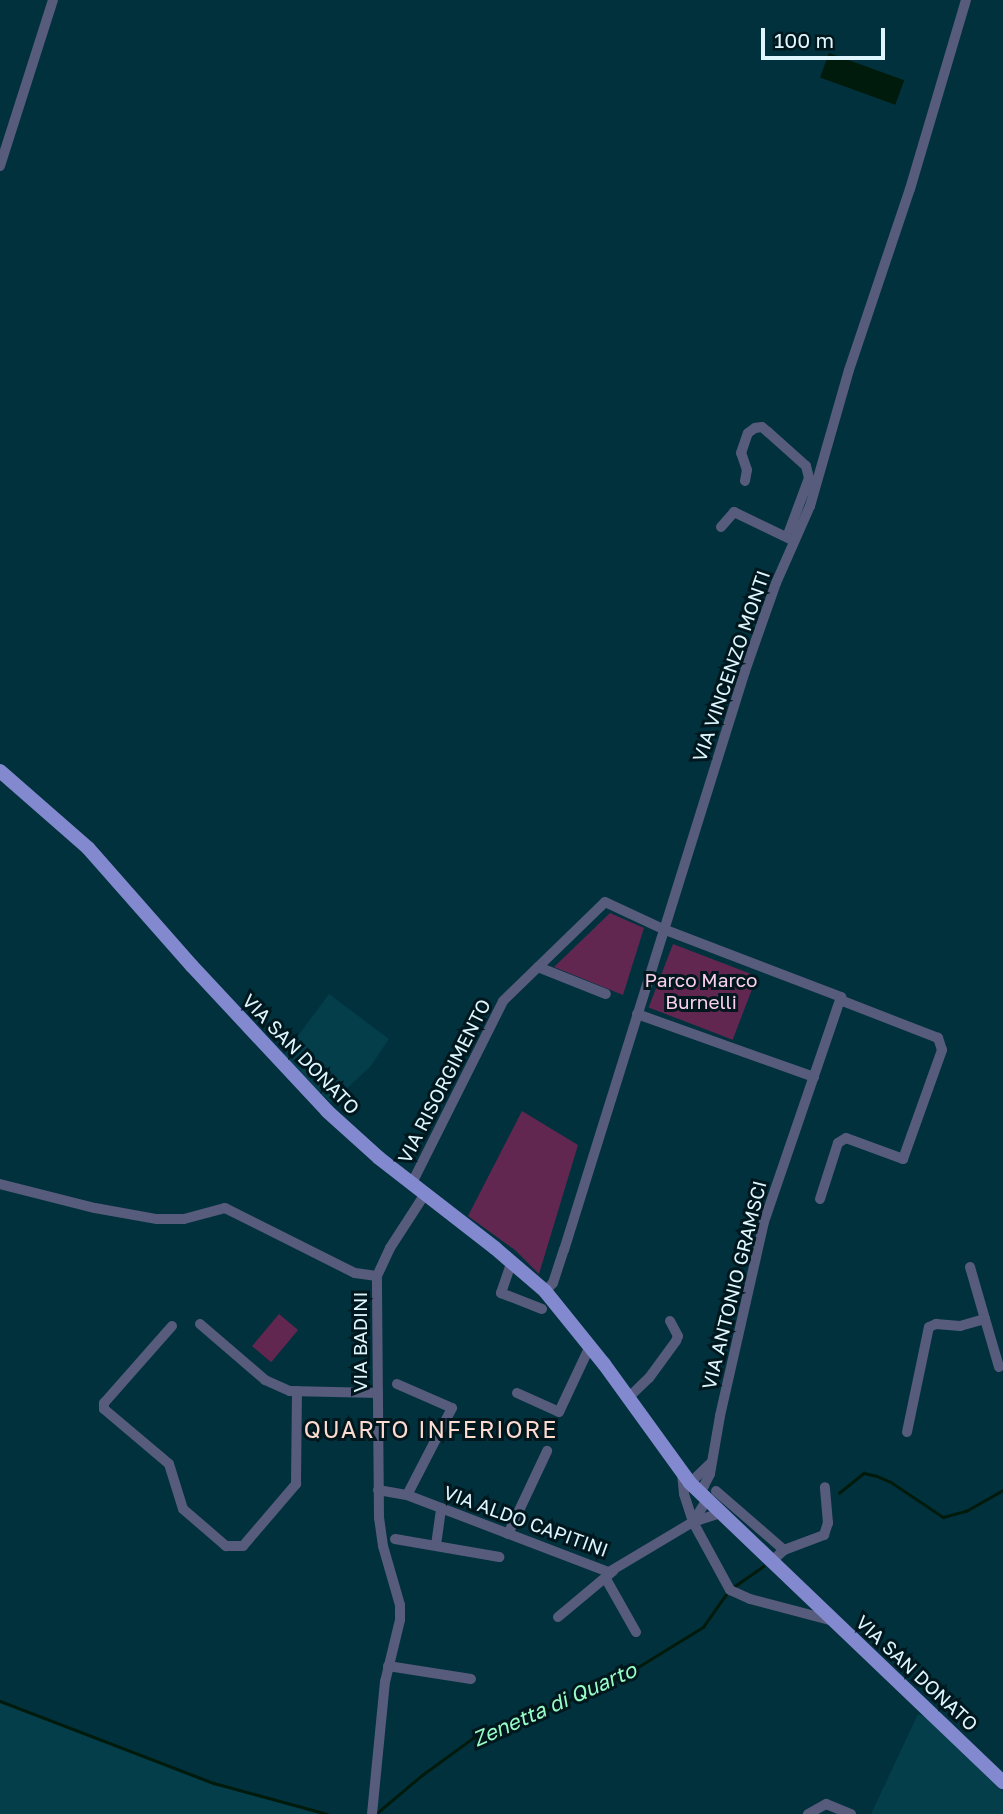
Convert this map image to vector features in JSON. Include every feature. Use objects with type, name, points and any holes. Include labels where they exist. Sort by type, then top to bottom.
[{"type":"main road","name":"VIA SAN DONATO","points":[[0,771],[88,848],[192,966],[327,1111],[425,1194],[512,1261],[545,1291],[720,1513],[1003,1782]]},
{"type":"street","points":[[0,166],[53,0]]},
{"type":"street","name":"VIA VINCENZO MONTI","points":[[545,1291],[553,1283],[766,609],[802,515],[910,190],[967,0]]},
{"type":"street","points":[[745,481],[747,470],[741,458],[742,446],[748,433],[762,427],[806,466],[809,472],[802,515]]},
{"type":"street","points":[[721,527],[734,512],[791,539]]},
{"type":"street","name":"VIA RISORGIMENTO","points":[[412,1183],[503,1001],[606,902],[663,929]]},
{"type":"street","points":[[663,929],[841,997],[839,1000],[937,1038],[943,1051],[903,1159],[846,1138],[838,1143],[820,1199]]},
{"type":"street","points":[[538,967],[606,994]]},
{"type":"street","name":"VIA ANTONIO GRAMSCI","points":[[693,1522],[699,1488],[710,1465],[764,1222],[839,1000]]},
{"type":"street","points":[[637,1014],[814,1077]]},
{"type":"street","points":[[0,1184],[95,1209],[157,1219],[184,1219],[225,1208],[355,1273],[377,1276]]},
{"type":"street","name":"VIA BADINI","points":[[372,1812],[388,1666],[400,1620],[400,1605],[383,1546],[378,1490],[377,1276],[390,1248],[425,1194]]},
{"type":"street","points":[[512,1261],[501,1293],[542,1309]]},
{"type":"street","points":[[970,1267],[999,1367]]},
{"type":"street","points":[[907,1432],[929,1327],[936,1324],[960,1326],[985,1319]]},
{"type":"street","points":[[628,1398],[649,1378],[676,1341],[678,1336],[670,1321]]},
{"type":"street","points":[[200,1324],[265,1380],[297,1391],[378,1393]]},
{"type":"street","points":[[172,1326],[104,1403],[104,1409],[169,1464],[183,1509],[226,1546],[243,1546],[296,1484],[297,1391]]},
{"type":"street","points":[[517,1393],[559,1412],[590,1346]]},
{"type":"street","points":[[397,1384],[452,1408],[407,1495]]},
{"type":"street","points":[[508,1534],[547,1451]]},
{"type":"street","points":[[771,1562],[784,1550],[824,1535],[828,1523],[825,1487]]},
{"type":"street","points":[[699,1488],[784,1550]]},
{"type":"street","name":"VIA SAN DONATO","points":[[699,1488],[684,1494],[693,1522],[730,1590],[750,1599],[834,1621]]},
{"type":"street","name":"VIA ALDO CAPITINI","points":[[378,1490],[407,1495],[609,1575],[693,1522]]},
{"type":"street","points":[[436,1545],[441,1508]]},
{"type":"street","points":[[693,1522],[720,1513]]},
{"type":"street","points":[[395,1539],[499,1557]]},
{"type":"street","points":[[558,1617],[609,1575],[636,1632]]},
{"type":"street","points":[[388,1666],[471,1679]]},
{"type":"street","points":[[808,1814],[826,1804],[851,1814]]},
{"type":"shaded area","points":[[829,53],[904,80],[895,105],[820,77]]},
{"type":"shaded area","points":[[329,994],[389,1039],[370,1067],[331,1103],[283,1056]]},
{"type":"shaded area","points":[[0,1701],[192,1777],[328,1814],[0,1814]]},
{"type":"shaded area","points":[[918,1714],[927,1718],[1003,1792],[1003,1814],[871,1814]]},
{"type":"green space","points":[[610,913],[644,928],[623,995],[554,967]]},
{"type":"green space","name":"Parco Marco Burnelli","points":[[673,944],[757,976],[733,1040],[649,1007]]},
{"type":"green space","points":[[522,1111],[578,1145],[539,1274],[515,1250],[468,1216]]},
{"type":"green space","points":[[279,1314],[298,1330],[271,1362],[252,1346]]},
{"type":"waterway","name":"Zenetta di Quarto","points":[[839,1493],[864,1473],[891,1482],[943,1517],[966,1511],[1003,1490]]},
{"type":"waterway","name":"Zenetta di Quarto","points":[[732,1588],[763,1566]]},
{"type":"waterway","name":"Zenetta di Quarto","points":[[377,1813],[422,1775],[473,1738],[548,1710],[625,1675],[703,1627],[727,1593]]},
{"type":"waterway","name":"Zenetta di Quarto","points":[[0,1701],[214,1783],[327,1814]]},
{"type":"district","name":"QUARTO INFERIORE","points":[[431,1429]]}]
